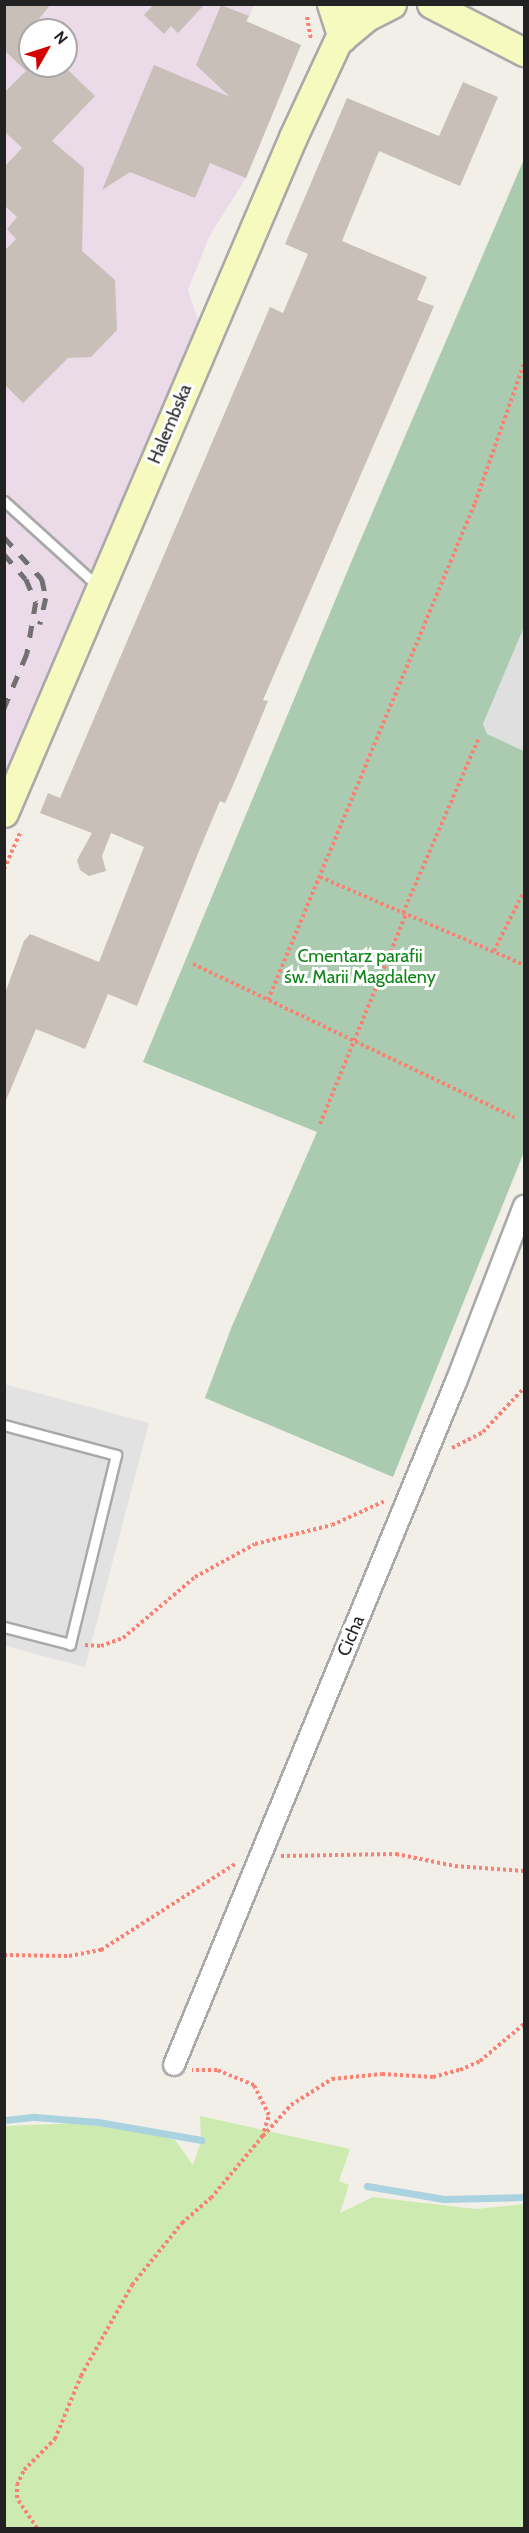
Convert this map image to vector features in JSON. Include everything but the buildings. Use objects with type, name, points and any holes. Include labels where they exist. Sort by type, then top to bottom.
[{"type":"street","points":[[331,4],[342,38]]},
{"type":"street","name":"Halembska","points":[[4,813],[293,137],[342,38],[355,4]]},
{"type":"street","name":"Halembska","points":[[342,38],[367,16],[392,4]]},
{"type":"street","points":[[431,4],[525,52]]},
{"type":"street","name":"Cicha","points":[[174,2065],[525,1206]]},
{"type":"lane","points":[[4,501],[88,578],[102,582]]},
{"type":"lane","points":[[4,1425],[116,1455],[70,1644],[4,1627]]},
{"type":"path","points":[[268,1000],[471,514],[525,363]]},
{"type":"path","points":[[320,1124],[479,736]]},
{"type":"path","points":[[320,878],[525,964]]},
{"type":"path","points":[[494,951],[525,891]]},
{"type":"path","points":[[193,964],[514,1117]]},
{"type":"path","points":[[446,1449],[477,1437],[525,1388]]},
{"type":"path","points":[[70,1644],[101,1646],[123,1638],[195,1577],[244,1549],[287,1533],[332,1525],[411,1485]]},
{"type":"path","points":[[4,1955],[69,1956],[100,1950],[170,1908],[230,1865],[272,1856],[396,1854],[455,1866],[525,1870]]},
{"type":"path","points":[[37,2529],[17,2498],[16,2485],[24,2470],[55,2439],[81,2376],[132,2285],[182,2223],[211,2198],[291,2105],[332,2079],[382,2074],[433,2077],[460,2070],[480,2061],[525,2024]]},
{"type":"path","points":[[174,2065],[197,2071],[217,2070],[254,2085],[269,2115],[262,2137]]},
{"type":"shaded area","points":[[5,5],[254,5],[247,22],[301,45],[246,178],[210,235],[188,290],[199,323],[5,775]]},
{"type":"shaded area","points":[[524,626],[524,751],[487,734],[483,724]]},
{"type":"shaded area","points":[[4,1384],[149,1423],[85,1667],[5,1646]]},
{"type":"green space","name":"Cmentarz parafii św. Marii Magdaleny","points":[[524,159],[524,627],[483,724],[487,734],[524,751],[524,1152],[393,1477],[205,1398],[232,1326],[317,1132],[143,1062],[352,560]]},
{"type":"green space","points":[[200,2116],[350,2149],[339,2181],[349,2185],[340,2213],[373,2197],[476,2209],[524,2204],[524,2528],[5,2528],[5,2126],[80,2123],[158,2136],[175,2140],[193,2165],[201,2142]]},
{"type":"waterway","points":[[4,2120],[35,2117],[98,2122],[201,2140]]},
{"type":"waterway","points":[[367,2186],[444,2199],[524,2197]]},
{"type":"railway","points":[[4,537],[42,579],[46,598],[40,624]]},
{"type":"railway","points":[[4,554],[26,579],[36,602],[27,654],[4,709]]}]
